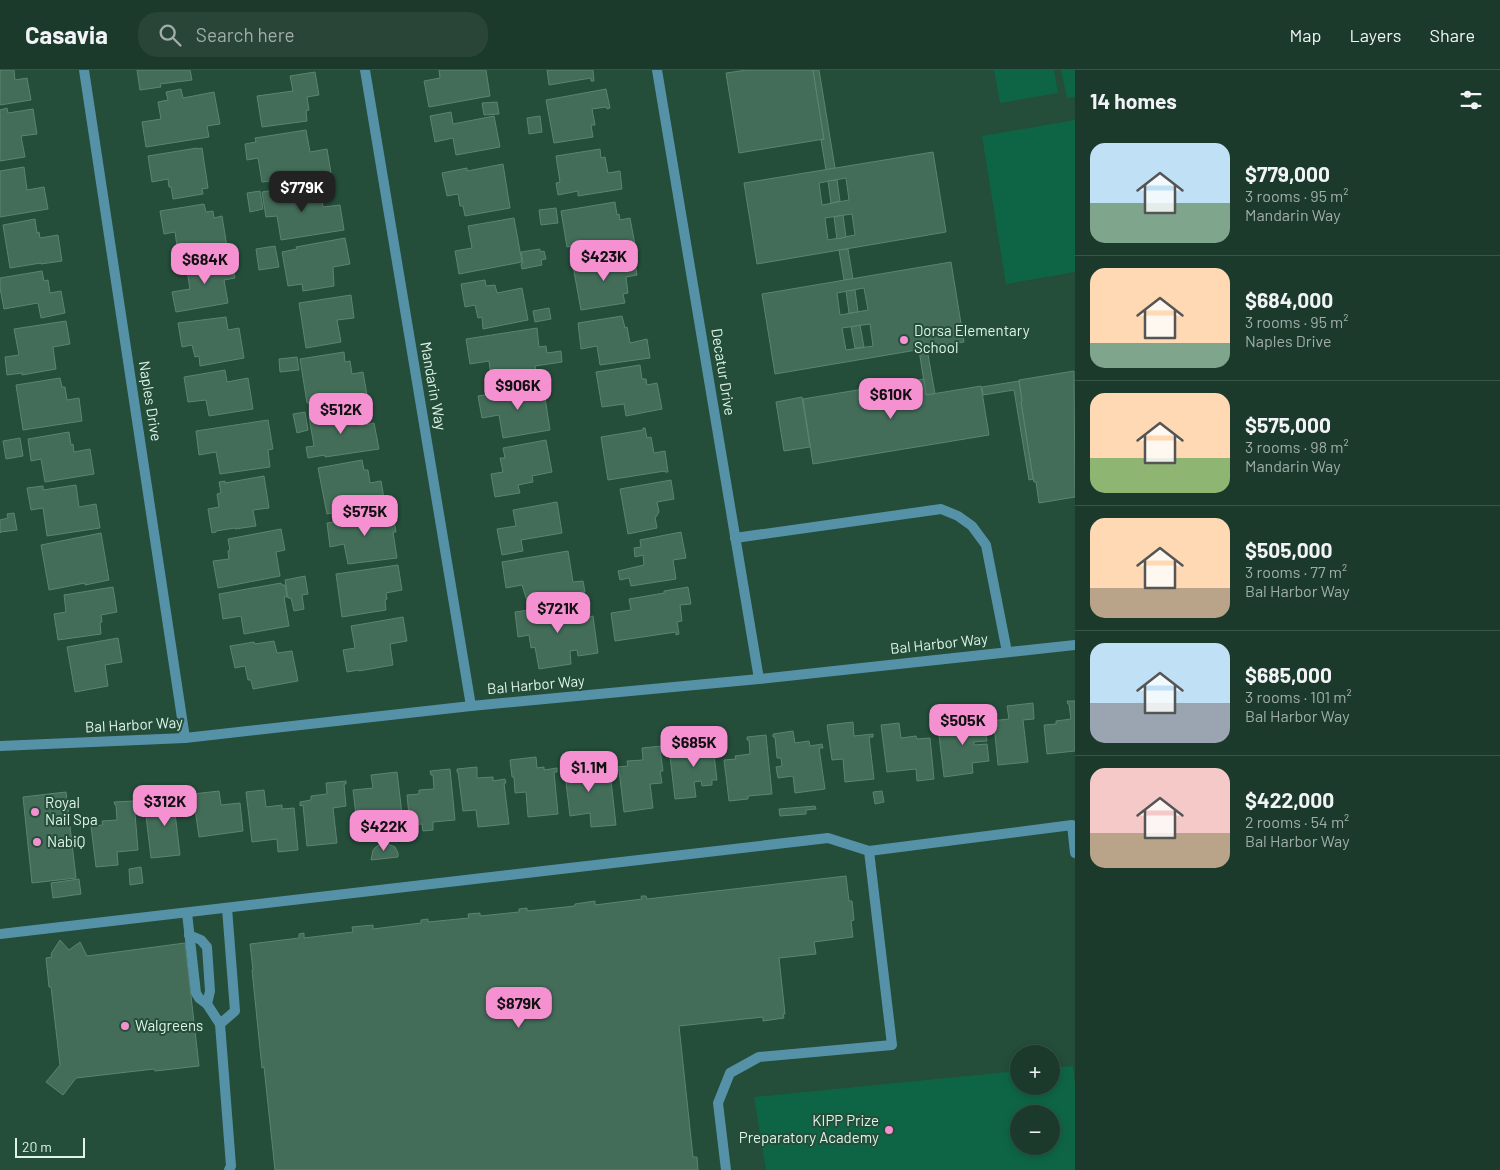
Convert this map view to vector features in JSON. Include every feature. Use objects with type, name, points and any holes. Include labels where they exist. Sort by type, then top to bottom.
[{"type":"street","name":"Naples Drive","points":[[84,70],[186,738]]},
{"type":"street","name":"Mandarin Way","points":[[364,70],[471,706]]},
{"type":"street","name":"Decatur Drive","points":[[657,70],[759,679]]},
{"type":"street","points":[[735,538],[941,509],[958,516],[972,526],[986,545],[1007,652]]},
{"type":"street","name":"Bal Harbor Way","points":[[0,746],[186,738],[471,706],[759,679],[1075,644]]},
{"type":"street","points":[[0,934],[828,838],[869,851],[1072,825],[1075,853]]},
{"type":"street","points":[[726,1170],[718,1102],[730,1073],[759,1057],[892,1045],[869,851]]},
{"type":"street","points":[[220,1024],[235,1011],[227,908]]},
{"type":"street","points":[[187,913],[196,993],[207,1004],[220,1024],[230,1170]]},
{"type":"street","points":[[189,935],[201,940],[206,947],[210,991],[207,1004]]},
{"type":"green space","points":[[994,70],[1054,70],[1058,93],[1000,103]]},
{"type":"green space","points":[[1061,70],[1075,70],[1075,97],[1067,98]]},
{"type":"green space","points":[[1075,120],[1075,272],[1006,284],[982,136]]},
{"type":"green space","name":"KIPP Prize Preparatory Academy","points":[[1073,1066],[1075,1084],[1075,1170],[766,1170],[754,1097],[1010,1072],[1010,1095],[1060,1095],[1060,1067]]},
{"type":"building","points":[[0,70],[14,70],[15,80],[27,78],[31,100],[0,105]]},
{"type":"building","points":[[137,70],[190,70],[192,80],[160,84],[161,87],[140,90]]},
{"type":"building","points":[[439,70],[486,70],[490,96],[429,107],[424,81],[440,78]]},
{"type":"building","points":[[547,70],[593,70],[594,81],[591,81],[591,78],[549,85]]},
{"type":"building","points":[[747,70],[813,70],[824,139],[739,153],[726,73]]},
{"type":"building","points":[[813,70],[819,70],[835,168],[826,170],[821,140],[824,139]]},
{"type":"building","points":[[315,72],[319,95],[307,97],[309,110],[306,111],[307,121],[262,127],[257,96],[293,91],[290,76]]},
{"type":"building","points":[[181,89],[183,98],[214,92],[220,124],[207,126],[209,137],[146,147],[142,122],[161,119],[158,102],[168,100],[166,92]]},
{"type":"building","points":[[606,89],[610,108],[592,109],[595,125],[591,125],[593,137],[554,143],[546,100]]},
{"type":"building","points":[[497,102],[499,114],[484,115],[482,103]]},
{"type":"building","points":[[7,108],[8,113],[33,109],[37,134],[21,136],[25,157],[0,161],[0,110]]},
{"type":"building","points":[[451,112],[453,124],[494,116],[500,147],[456,155],[453,138],[435,142],[430,116]]},
{"type":"building","points":[[540,116],[542,132],[529,134],[527,118]]},
{"type":"building","points":[[306,130],[310,152],[327,149],[331,173],[262,182],[258,158],[247,160],[245,144],[256,142],[255,138]]},
{"type":"building","points":[[202,148],[208,188],[202,189],[203,194],[173,199],[168,179],[152,182],[148,156]]},
{"type":"building","points":[[600,149],[601,158],[605,157],[608,173],[620,171],[622,189],[578,196],[578,191],[558,195],[556,183],[560,182],[556,156]]},
{"type":"building","points":[[933,152],[946,232],[757,264],[744,183]],"holes":[[[846,178],[849,200],[822,205],[819,183]],[[852,214],[855,235],[828,240],[825,218]]]},
{"type":"building","points":[[503,164],[510,208],[465,216],[463,206],[460,206],[458,194],[447,196],[442,173],[467,168],[467,171]]},
{"type":"building","points":[[24,167],[27,190],[44,187],[48,209],[0,217],[0,171]]},
{"type":"building","points":[[837,180],[840,201],[831,203],[828,181]]},
{"type":"building","points":[[306,185],[307,192],[318,191],[319,194],[321,193],[323,207],[340,205],[344,230],[281,240],[277,216],[266,217],[262,192]]},
{"type":"building","points":[[260,191],[263,209],[250,212],[247,193]]},
{"type":"building","points":[[615,202],[617,215],[619,214],[620,220],[630,218],[635,245],[593,251],[592,243],[567,247],[561,211]]},
{"type":"building","points":[[204,204],[206,212],[213,211],[214,218],[222,216],[227,247],[178,253],[175,232],[164,234],[160,211]]},
{"type":"building","points":[[556,208],[558,223],[541,225],[539,210]]},
{"type":"building","points":[[843,215],[846,237],[837,239],[834,217]]},
{"type":"building","points":[[514,218],[522,262],[459,274],[455,251],[472,248],[468,226]]},
{"type":"building","points":[[35,219],[37,233],[39,232],[40,238],[58,235],[62,261],[10,268],[3,225]]},
{"type":"building","points":[[345,238],[350,264],[333,267],[334,286],[303,291],[302,284],[288,286],[282,252],[297,249],[296,247]]},
{"type":"building","points":[[275,246],[279,267],[259,270],[256,249]]},
{"type":"building","points":[[540,249],[540,252],[544,251],[546,259],[541,260],[542,265],[522,269],[521,252]]},
{"type":"building","points":[[848,249],[853,279],[844,280],[839,250]]},
{"type":"building","points":[[634,257],[637,275],[626,277],[628,293],[623,294],[625,303],[581,310],[573,266]]},
{"type":"building","points":[[220,258],[221,261],[231,259],[235,278],[224,280],[228,303],[176,312],[172,292],[190,289],[186,264]]},
{"type":"building","points":[[951,262],[964,342],[775,374],[762,294]],"holes":[[[864,288],[868,310],[840,315],[837,293]],[[870,324],[873,346],[846,350],[842,328]]]},
{"type":"building","points":[[42,271],[44,281],[48,280],[50,293],[61,291],[65,313],[41,318],[38,303],[4,309],[0,278]]},
{"type":"building","points":[[485,280],[486,286],[495,285],[497,293],[522,288],[528,320],[483,329],[482,317],[478,318],[475,305],[465,307],[461,284]]},
{"type":"building","points":[[855,290],[858,312],[849,313],[846,291]]},
{"type":"building","points":[[351,295],[354,318],[337,320],[341,342],[306,348],[299,303]]},
{"type":"building","points":[[549,308],[551,319],[535,322],[533,311]]},
{"type":"building","points":[[622,316],[625,328],[627,327],[630,343],[647,339],[650,358],[600,365],[597,346],[581,349],[578,323]]},
{"type":"building","points":[[226,317],[228,330],[239,328],[244,358],[200,366],[199,356],[195,357],[192,345],[182,347],[178,323]]},
{"type":"building","points":[[66,321],[70,344],[53,347],[56,369],[22,375],[22,373],[7,375],[5,357],[19,355],[14,329]]},
{"type":"building","points":[[860,325],[864,347],[855,348],[851,327]]},
{"type":"building","points":[[537,328],[539,347],[546,346],[547,353],[561,351],[562,362],[535,366],[536,371],[491,378],[489,361],[470,364],[466,339]]},
{"type":"building","points":[[927,349],[935,394],[926,395],[919,350]]},
{"type":"building","points":[[344,352],[345,362],[350,361],[352,374],[363,372],[367,395],[307,403],[300,359]]},
{"type":"building","points":[[297,357],[299,370],[280,372],[279,359]]},
{"type":"building","points":[[640,365],[642,379],[646,379],[647,385],[657,383],[662,409],[626,416],[624,404],[602,407],[596,372]]},
{"type":"building","points":[[225,370],[227,382],[248,378],[253,409],[209,416],[206,400],[188,402],[184,377]]},
{"type":"building","points":[[1074,371],[1075,497],[1039,503],[1036,482],[1033,479],[1019,380]]},
{"type":"building","points":[[60,378],[62,387],[65,387],[67,400],[79,398],[82,421],[23,430],[16,385]]},
{"type":"building","points":[[924,379],[926,395],[981,386],[989,435],[813,464],[803,399]]},
{"type":"building","points":[[1019,381],[1033,479],[1029,480],[1014,390],[983,395],[982,387]]},
{"type":"building","points":[[543,385],[550,430],[503,438],[499,415],[482,418],[478,396]]},
{"type":"building","points":[[802,397],[810,447],[784,451],[776,402]]},
{"type":"building","points":[[357,410],[359,426],[374,423],[379,449],[308,458],[306,447],[314,446],[309,417]]},
{"type":"building","points":[[305,412],[308,430],[297,433],[293,414]]},
{"type":"building","points":[[268,420],[273,449],[268,450],[270,467],[220,474],[216,452],[199,455],[196,431]]},
{"type":"building","points":[[645,428],[647,438],[651,437],[654,453],[665,451],[668,472],[608,480],[601,437],[643,430]]},
{"type":"building","points":[[69,432],[74,452],[90,449],[94,474],[45,482],[41,459],[31,461],[28,439]]},
{"type":"building","points":[[20,438],[23,456],[6,459],[3,441]]},
{"type":"building","points":[[546,440],[552,472],[532,476],[533,482],[518,485],[520,493],[495,497],[491,474],[503,472],[500,458],[505,458],[503,448]]},
{"type":"building","points":[[362,460],[364,470],[368,470],[370,483],[381,481],[385,504],[327,514],[318,468]]},
{"type":"building","points":[[264,476],[269,508],[253,510],[256,526],[212,533],[208,509],[219,507],[217,494],[221,493],[219,482],[225,481],[225,483]]},
{"type":"building","points":[[671,480],[674,499],[657,502],[659,512],[655,517],[657,528],[628,534],[620,489]]},
{"type":"building","points":[[76,485],[79,507],[96,504],[100,528],[47,536],[43,508],[31,510],[27,488],[43,486],[43,490]]},
{"type":"building","points":[[557,502],[562,533],[521,540],[523,551],[502,555],[497,529],[516,526],[513,510]]},
{"type":"building","points":[[392,510],[396,532],[393,532],[397,558],[348,564],[344,544],[330,547],[327,523]]},
{"type":"building","points":[[14,513],[17,530],[0,533],[0,520],[8,518],[7,514]]},
{"type":"building","points":[[281,529],[285,550],[276,552],[280,576],[218,588],[213,561],[229,559],[228,539]]},
{"type":"building","points":[[681,532],[686,558],[673,560],[676,579],[631,586],[629,578],[620,580],[618,571],[644,565],[643,555],[635,557],[634,548],[641,547],[640,540]]},
{"type":"building","points":[[101,533],[109,580],[49,590],[41,545]]},
{"type":"building","points":[[568,551],[573,582],[583,581],[585,592],[574,593],[575,596],[528,604],[522,585],[506,588],[502,562]]},
{"type":"building","points":[[398,565],[402,590],[386,593],[386,610],[342,617],[336,574]]},
{"type":"building","points":[[305,576],[308,594],[302,595],[304,609],[294,611],[291,598],[288,598],[285,580]]},
{"type":"building","points":[[281,583],[285,585],[287,597],[284,597],[289,626],[244,634],[241,616],[223,619],[219,594]]},
{"type":"building","points":[[113,587],[117,612],[101,615],[101,634],[58,640],[54,614],[66,612],[64,595]]},
{"type":"building","points":[[688,587],[691,604],[680,605],[682,621],[677,622],[679,634],[676,635],[676,632],[615,641],[611,613],[631,610],[629,599]]},
{"type":"building","points":[[580,603],[582,618],[593,616],[598,653],[578,656],[577,650],[570,651],[571,664],[539,669],[535,647],[531,648],[529,635],[518,637],[515,612]]},
{"type":"building","points":[[403,617],[407,641],[390,644],[393,665],[347,672],[343,650],[355,648],[351,626]]},
{"type":"building","points":[[118,638],[122,662],[105,665],[108,686],[75,692],[67,647]]},
{"type":"building","points":[[274,641],[277,653],[292,651],[298,681],[253,689],[251,680],[248,680],[245,666],[235,668],[230,646]]},
{"type":"building","points":[[1067,701],[1075,701],[1075,751],[1047,754],[1044,725],[1056,724],[1056,721],[1071,719]]},
{"type":"building","points":[[1033,703],[1034,719],[1023,720],[1028,762],[998,765],[994,724],[990,724],[990,721],[1009,719],[1007,706]]},
{"type":"building","points":[[982,711],[983,735],[986,735],[987,741],[974,742],[974,745],[987,744],[989,761],[972,763],[973,773],[944,777],[939,735],[937,735],[937,732],[948,730],[948,726],[964,724],[962,713]]},
{"type":"building","points":[[853,722],[854,736],[873,734],[873,737],[869,737],[874,779],[845,782],[843,759],[832,760],[827,725]]},
{"type":"building","points":[[899,723],[901,738],[916,736],[917,739],[930,738],[934,779],[917,781],[916,769],[887,772],[881,725]]},
{"type":"building","points":[[793,731],[795,743],[809,741],[810,746],[822,744],[823,748],[819,748],[825,789],[795,793],[793,776],[778,778],[776,767],[782,766],[781,758],[777,758],[773,734]]},
{"type":"building","points":[[766,735],[772,794],[748,796],[748,799],[729,801],[724,760],[736,759],[735,756],[750,754],[747,737]]},
{"type":"building","points":[[712,738],[717,780],[712,780],[712,785],[702,786],[701,781],[694,782],[696,797],[675,799],[670,756],[689,754],[688,740]]},
{"type":"building","points":[[662,746],[662,749],[660,749],[663,771],[660,771],[662,783],[650,784],[653,808],[624,812],[619,770],[616,767],[628,766],[627,761],[643,760],[642,748]]},
{"type":"building","points":[[582,755],[582,773],[598,771],[598,774],[610,772],[616,825],[591,827],[590,813],[570,816],[563,757]]},
{"type":"building","points":[[536,757],[537,768],[544,767],[544,770],[557,768],[557,772],[554,772],[558,814],[528,817],[526,792],[515,793],[510,760]]},
{"type":"building","points":[[477,767],[477,778],[493,777],[493,781],[505,779],[509,824],[478,827],[476,810],[463,811],[457,769]]},
{"type":"building","points":[[450,769],[455,820],[433,822],[433,830],[423,831],[422,824],[410,825],[407,795],[419,794],[419,790],[434,789],[433,775],[431,775],[430,771]]},
{"type":"building","points":[[397,772],[402,814],[395,815],[396,828],[358,832],[353,790],[373,788],[371,775]]},
{"type":"building","points":[[346,781],[346,784],[344,784],[346,806],[333,808],[337,843],[307,846],[303,805],[300,806],[300,802],[311,800],[311,796],[327,794],[326,783]]},
{"type":"building","points":[[264,790],[266,807],[282,805],[282,809],[294,808],[298,850],[278,852],[277,839],[252,842],[246,792]]},
{"type":"building","points":[[219,791],[221,805],[240,803],[243,831],[199,837],[193,794]]},
{"type":"building","points":[[882,791],[884,802],[875,804],[873,792]]},
{"type":"building","points":[[66,792],[76,878],[32,883],[23,797]]},
{"type":"building","points":[[185,795],[187,812],[175,813],[180,855],[151,858],[146,816],[143,817],[143,814],[161,812],[160,798]]},
{"type":"building","points":[[134,801],[138,850],[117,852],[118,865],[96,867],[91,826],[103,825],[102,821],[117,820],[114,802]]},
{"type":"building","points":[[815,806],[816,809],[806,810],[806,814],[780,816],[779,809]]},
{"type":"building","points":[[388,844],[395,847],[398,857],[371,860],[373,850],[378,845]]},
{"type":"building","points":[[141,867],[143,883],[130,885],[129,869]]},
{"type":"building","points":[[846,876],[849,901],[852,901],[854,920],[851,921],[853,937],[814,942],[816,954],[779,958],[784,1018],[763,1021],[763,1017],[679,1026],[693,1157],[697,1157],[698,1170],[275,1170],[264,1067],[262,1068],[250,944],[299,938],[299,934],[304,933],[304,938],[353,932],[352,927],[373,925],[373,929],[421,923],[421,920],[428,919],[428,922],[469,918],[468,914],[480,913],[480,916],[519,912],[519,909],[527,908],[527,911],[575,906],[575,904],[595,901],[595,905],[642,899],[641,896],[646,896],[647,899]]},
{"type":"building","points":[[79,879],[81,894],[53,898],[51,883]]},
{"type":"building","name":"Walgreens","points":[[60,940],[69,950],[80,942],[87,956],[185,943],[199,1066],[76,1078],[63,1095],[46,1082],[60,1065],[46,958],[52,957],[51,954]]},
{"type":"place","name":"Dorsa Elementary School","points":[[904,340]]},
{"type":"place","name":"Royal Nail Spa","points":[[35,812]]},
{"type":"place","name":"NabiQ","points":[[37,842]]},
{"type":"place","name":"Walgreens","points":[[125,1026]]},
{"type":"place","name":"KIPP Prize Preparatory Academy","points":[[889,1130]]}]
